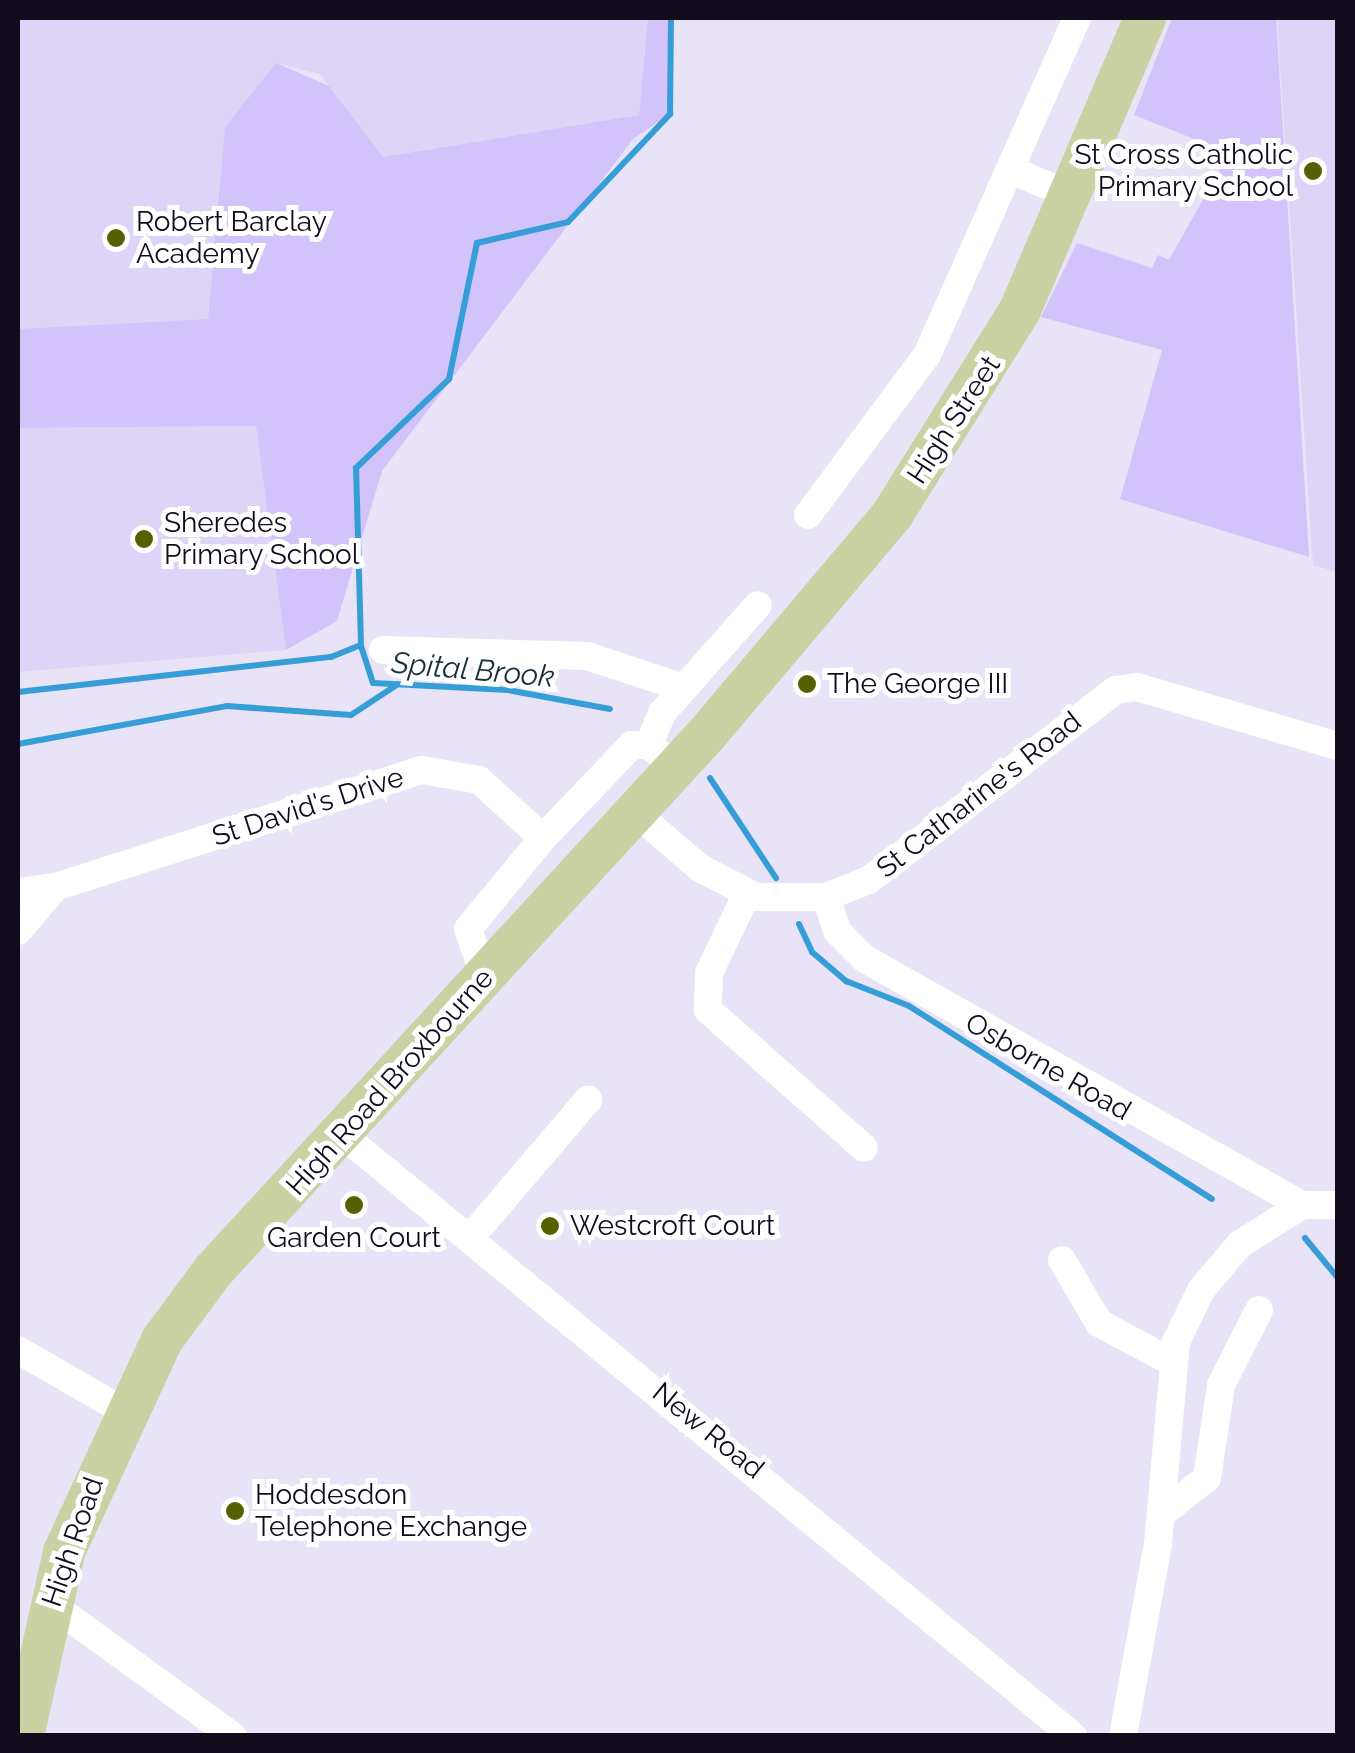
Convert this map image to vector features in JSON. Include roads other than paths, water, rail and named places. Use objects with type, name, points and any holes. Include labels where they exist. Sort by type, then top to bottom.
[{"type":"main road","name":"High Street","points":[[662,756],[920,474],[1002,344],[1071,196],[1145,18]]},
{"type":"main road","name":"High Road Broxbourne","points":[[122,1410],[213,1271],[636,813],[662,756]]},
{"type":"main road","name":"High Road","points":[[23,1736],[24,1680],[122,1410]]},
{"type":"street","points":[[808,515],[927,355],[1015,172],[1078,18]]},
{"type":"street","points":[[1015,172],[1071,196]]},
{"type":"street","points":[[485,978],[468,929],[543,838],[624,750],[662,756],[684,688],[758,605]]},
{"type":"street","points":[[383,650],[587,656],[684,688]]},
{"type":"street","name":"St Catharine's Road","points":[[636,813],[700,868],[746,893],[826,896],[868,880],[1116,690],[1136,687],[1338,746]]},
{"type":"street","name":"St David's Drive","points":[[18,892],[55,887],[433,768],[480,780],[543,838]]},
{"type":"street","points":[[18,931],[55,887]]},
{"type":"street","points":[[746,893],[709,972],[708,1010],[864,1148]]},
{"type":"street","name":"Osborne Road","points":[[826,896],[837,931],[865,959],[1302,1204]]},
{"type":"street","points":[[470,1238],[588,1100]]},
{"type":"street","name":"New Road","points":[[339,1132],[1070,1735]]},
{"type":"street","points":[[1123,1736],[1161,1514],[1170,1361],[1211,1275],[1259,1229],[1302,1204],[1338,1205]]},
{"type":"street","points":[[1062,1260],[1099,1323],[1170,1361]]},
{"type":"street","points":[[1161,1514],[1207,1478],[1226,1368],[1259,1310]]},
{"type":"street","points":[[18,1350],[122,1410]]},
{"type":"street","points":[[51,1604],[233,1736]]},
{"type":"waterway","name":"Spital Brook","points":[[610,709],[507,690],[373,683],[361,645],[356,468],[449,379],[477,243],[568,222],[670,114],[671,18]]},
{"type":"waterway","points":[[18,692],[331,657],[361,645]]},
{"type":"waterway","points":[[18,744],[227,706],[351,715],[398,684]]},
{"type":"waterway","name":"Spital Brook","points":[[710,778],[776,878]]},
{"type":"waterway","name":"Spital Brook","points":[[799,924],[812,952],[846,981],[909,1006],[1212,1199]]},
{"type":"waterway","name":"Spital Brook","points":[[1305,1238],[1338,1278]]},
{"type":"place","name":"St Cross Catholic Primary School","points":[[1313,171]]},
{"type":"place","name":"Robert Barclay Academy","points":[[116,238]]},
{"type":"place","name":"Sheredes Primary School","points":[[144,539]]},
{"type":"place","name":"The George III","points":[[807,684]]},
{"type":"place","name":"Garden Court","points":[[354,1205]]},
{"type":"place","name":"Westcroft Court","points":[[550,1226]]},
{"type":"place","name":"Hoddesdon Telephone Exchange","points":[[235,1511]]}]
